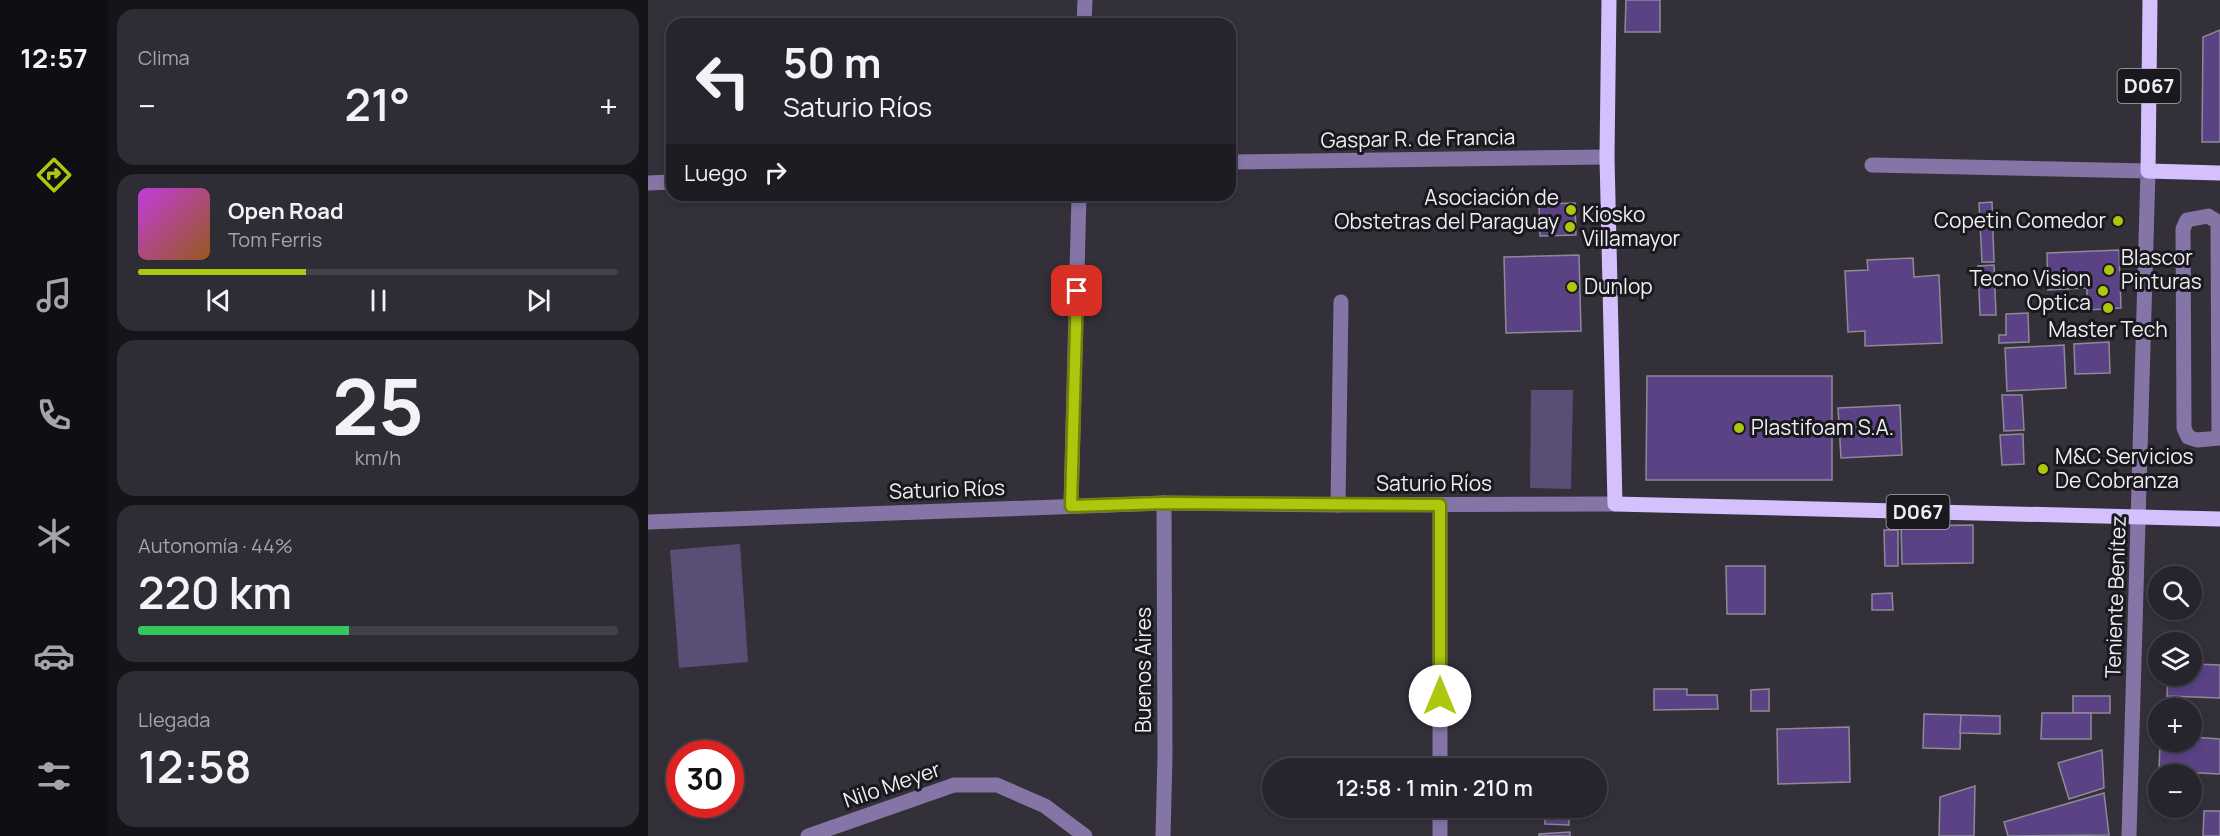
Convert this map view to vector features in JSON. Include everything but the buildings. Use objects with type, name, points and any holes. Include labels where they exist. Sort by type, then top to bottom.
[{"type":"main road","points":[[1609,0],[1606,157],[1615,504]]},
{"type":"main road","name":"Teniente Benítez","points":[[2148,171],[2150,0]]},
{"type":"main road","points":[[2148,171],[2220,173]]},
{"type":"main road","name":"Saturio Ríos","points":[[1615,504],[2220,519]]},
{"type":"street","points":[[1084,18],[1085,0]]},
{"type":"street","name":"Gaspar R. de Francia","points":[[1236,162],[1606,157]]},
{"type":"street","points":[[1872,165],[2148,171]]},
{"type":"street","name":"Teniente Benítez","points":[[2129,836],[2148,171]]},
{"type":"street","points":[[648,183],[666,182]]},
{"type":"street","points":[[1071,506],[1079,201]]},
{"type":"street","points":[[2208,216],[2218,222],[2220,438],[2197,440],[2188,437],[2184,428],[2183,230],[2187,220],[2208,216]]},
{"type":"street","points":[[1338,505],[1341,302]]},
{"type":"street","name":"Saturio Ríos","points":[[648,522],[1164,503],[1615,504]]},
{"type":"street","name":"Buenos Aires","points":[[1163,836],[1164,503]]},
{"type":"street","points":[[1440,505],[1440,758]]},
{"type":"street","name":"Nilo Meyer","points":[[808,836],[954,785],[997,785],[1045,806],[1085,836]]},
{"type":"street","points":[[1440,818],[1440,836]]},
{"type":"shaded area","points":[[1531,390],[1573,390],[1571,489],[1530,488]]},
{"type":"shaded area","points":[[740,544],[748,662],[679,668],[670,550]]},
{"type":"place","name":"Asociación de Obstetras del Paraguay","points":[[1571,210]]},
{"type":"place","name":"Copetin Comedor","points":[[2118,221]]},
{"type":"place","name":"Kiosko Villamayor","points":[[1570,227]]},
{"type":"place","name":"Blascor Pinturas","points":[[2109,270]]},
{"type":"place","name":"Dunlop","points":[[1572,287]]},
{"type":"place","name":"Tecno Vision Optica","points":[[2103,291]]},
{"type":"place","name":"Master Tech","points":[[2108,308]]},
{"type":"place","name":"Plastifoam S.A.","points":[[1739,428]]},
{"type":"place","name":"M&C Servicios De Cobranza","points":[[2043,469]]},
{"type":"route","points":[[1077,291],[1071,506],[1164,503],[1440,505],[1440,696]]}]
